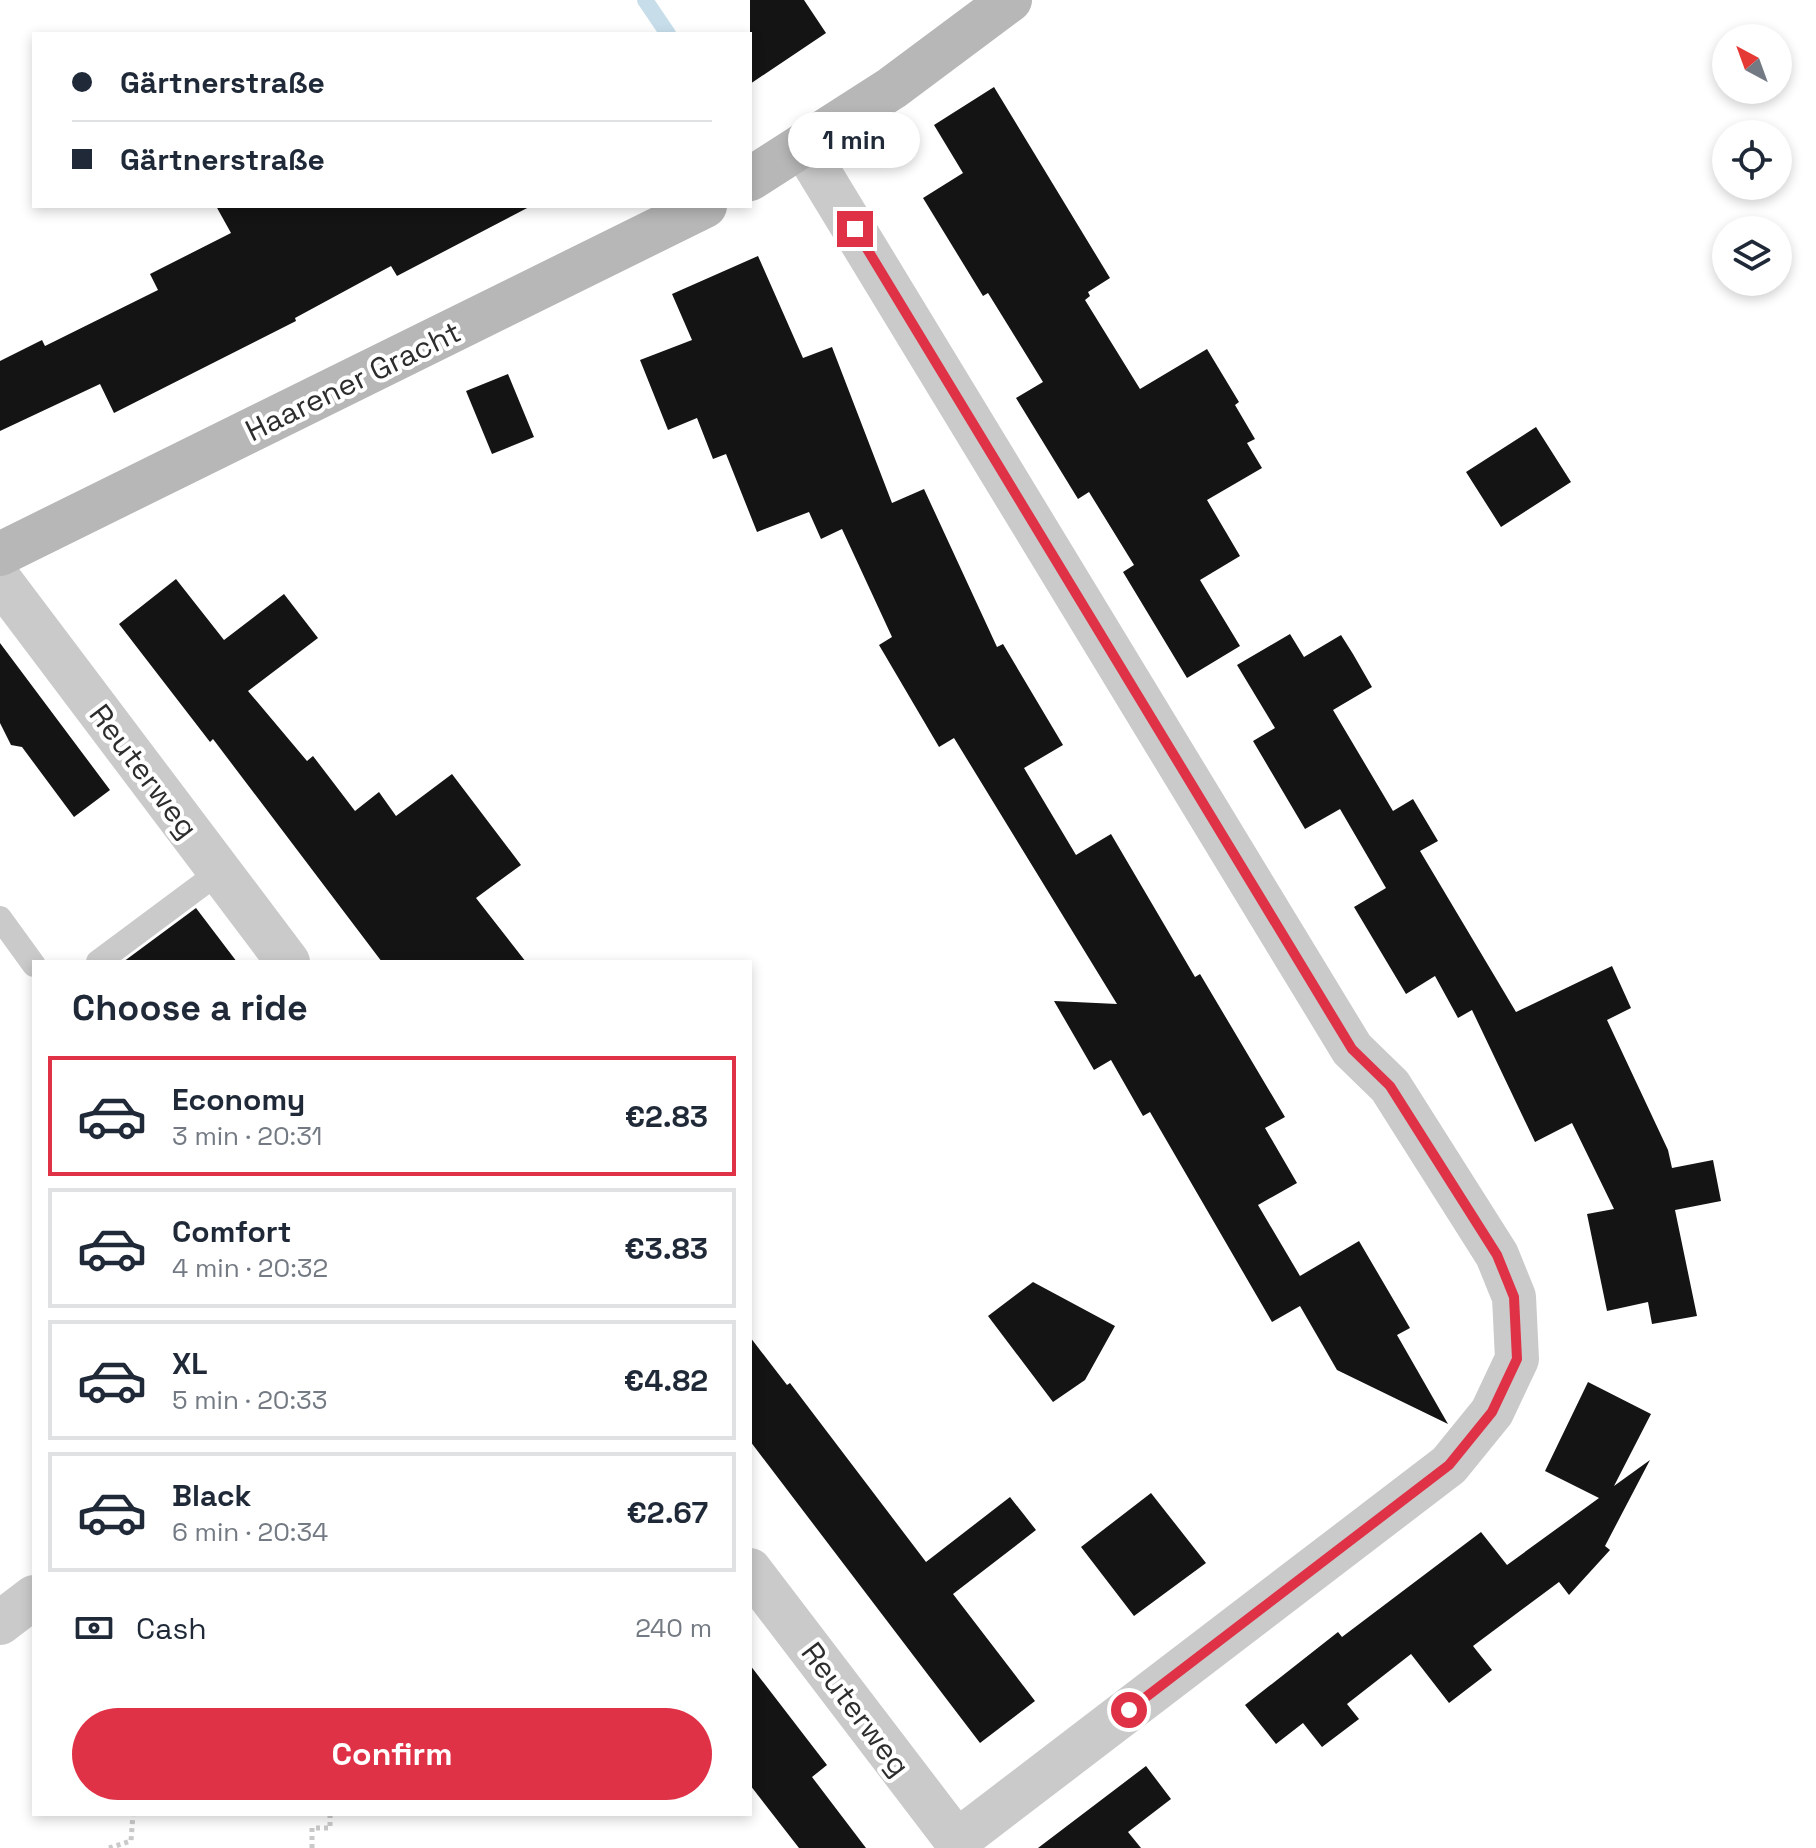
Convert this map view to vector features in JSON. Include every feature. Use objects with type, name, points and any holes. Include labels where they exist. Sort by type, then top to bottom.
[{"type":"main road","points":[[752,178],[892,88],[1010,0]]},
{"type":"main road","name":"Haarener Gracht","points":[[0,554],[701,208]]},
{"type":"street","points":[[804,147],[1352,1049],[1390,1086],[1497,1255],[1514,1297],[1517,1359],[1492,1412],[1449,1465],[960,1845]]},
{"type":"street","name":"Reuterweg","points":[[0,580],[286,960]]},
{"type":"street","name":"Reuterweg","points":[[752,1573],[960,1845]]},
{"type":"street","points":[[0,1623],[32,1599]]},
{"type":"lane","points":[[101,960],[219,872]]},
{"type":"lane","points":[[0,918],[32,962]]},
{"type":"path","points":[[109,1848],[131,1841],[133,1816]]},
{"type":"path","points":[[312,1848],[312,1828],[330,1828],[330,1816]]},
{"type":"building","points":[[750,0],[804,0],[826,33],[752,83]]},
{"type":"building","points":[[994,87],[1110,278],[1088,292],[1090,296],[1085,300],[1140,389],[1207,349],[1239,402],[1235,405],[1255,439],[1247,443],[1262,468],[1207,500],[1240,556],[1200,580],[1240,646],[1187,678],[1123,572],[1134,565],[1089,492],[1078,499],[1016,398],[1043,382],[988,293],[983,296],[923,198],[963,173],[934,125]]},
{"type":"building","points":[[217,208],[527,208],[397,276],[391,266],[295,318],[296,321],[114,413],[100,384],[0,431],[0,361],[42,340],[45,346],[158,290],[150,274],[231,233]]},
{"type":"building","points":[[758,256],[803,358],[832,347],[892,503],[924,489],[997,647],[1003,644],[1063,745],[1024,768],[1076,855],[1111,834],[1195,977],[1200,974],[1285,1117],[1265,1128],[1297,1183],[1258,1205],[1300,1276],[1359,1241],[1410,1328],[1397,1335],[1448,1424],[1337,1370],[1300,1306],[1272,1322],[1150,1112],[1143,1116],[1111,1060],[1094,1070],[1054,1001],[1117,1004],[954,738],[939,747],[879,645],[892,637],[842,529],[821,539],[809,512],[757,532],[726,454],[713,459],[697,418],[668,430],[640,360],[692,340],[672,294]]},
{"type":"building","points":[[508,374],[534,437],[492,454],[466,391]]},
{"type":"building","points":[[1536,427],[1571,482],[1501,527],[1466,472]]},
{"type":"building","points":[[176,579],[224,640],[284,594],[318,638],[248,691],[307,761],[313,756],[355,811],[379,792],[396,816],[452,774],[521,865],[476,898],[524,960],[380,960],[213,739],[210,742],[119,624]]},
{"type":"building","points":[[1290,634],[1304,657],[1341,635],[1353,654],[1372,687],[1333,710],[1393,811],[1413,799],[1438,841],[1420,851],[1516,1012],[1612,966],[1631,1008],[1607,1020],[1668,1150],[1672,1168],[1713,1160],[1721,1201],[1675,1210],[1697,1316],[1652,1324],[1648,1302],[1607,1311],[1587,1214],[1614,1209],[1572,1123],[1535,1142],[1472,1010],[1458,1018],[1435,976],[1406,994],[1354,907],[1386,888],[1340,809],[1305,829],[1253,741],[1275,728],[1237,665]]},
{"type":"building","points":[[0,643],[110,790],[74,817],[22,747],[11,745],[0,723]]},
{"type":"building","points":[[196,908],[235,960],[126,960]]},
{"type":"building","points":[[1033,1282],[1115,1326],[1085,1380],[1053,1402],[988,1316]]},
{"type":"building","points":[[752,1340],[787,1385],[790,1383],[926,1562],[1010,1497],[1036,1530],[953,1594],[1035,1701],[980,1743],[752,1444]]},
{"type":"building","points":[[1588,1382],[1651,1414],[1614,1486],[1650,1460],[1605,1546],[1610,1550],[1569,1595],[1559,1582],[1473,1646],[1492,1670],[1449,1703],[1411,1654],[1347,1704],[1359,1719],[1322,1747],[1303,1723],[1276,1744],[1245,1705],[1338,1632],[1342,1637],[1481,1532],[1507,1565],[1599,1498],[1545,1471]]},
{"type":"building","points":[[1151,1493],[1206,1563],[1134,1616],[1081,1547]]},
{"type":"building","points":[[752,1668],[827,1765],[812,1777],[866,1848],[799,1848],[752,1788]]},
{"type":"building","points":[[1146,1766],[1171,1799],[1128,1832],[1141,1848],[1038,1848]]},
{"type":"waterway","points":[[645,0],[667,32]]},
{"type":"route","points":[[855,229],[1352,1049],[1390,1086],[1497,1255],[1514,1297],[1517,1359],[1492,1412],[1449,1465],[1129,1710]]}]
